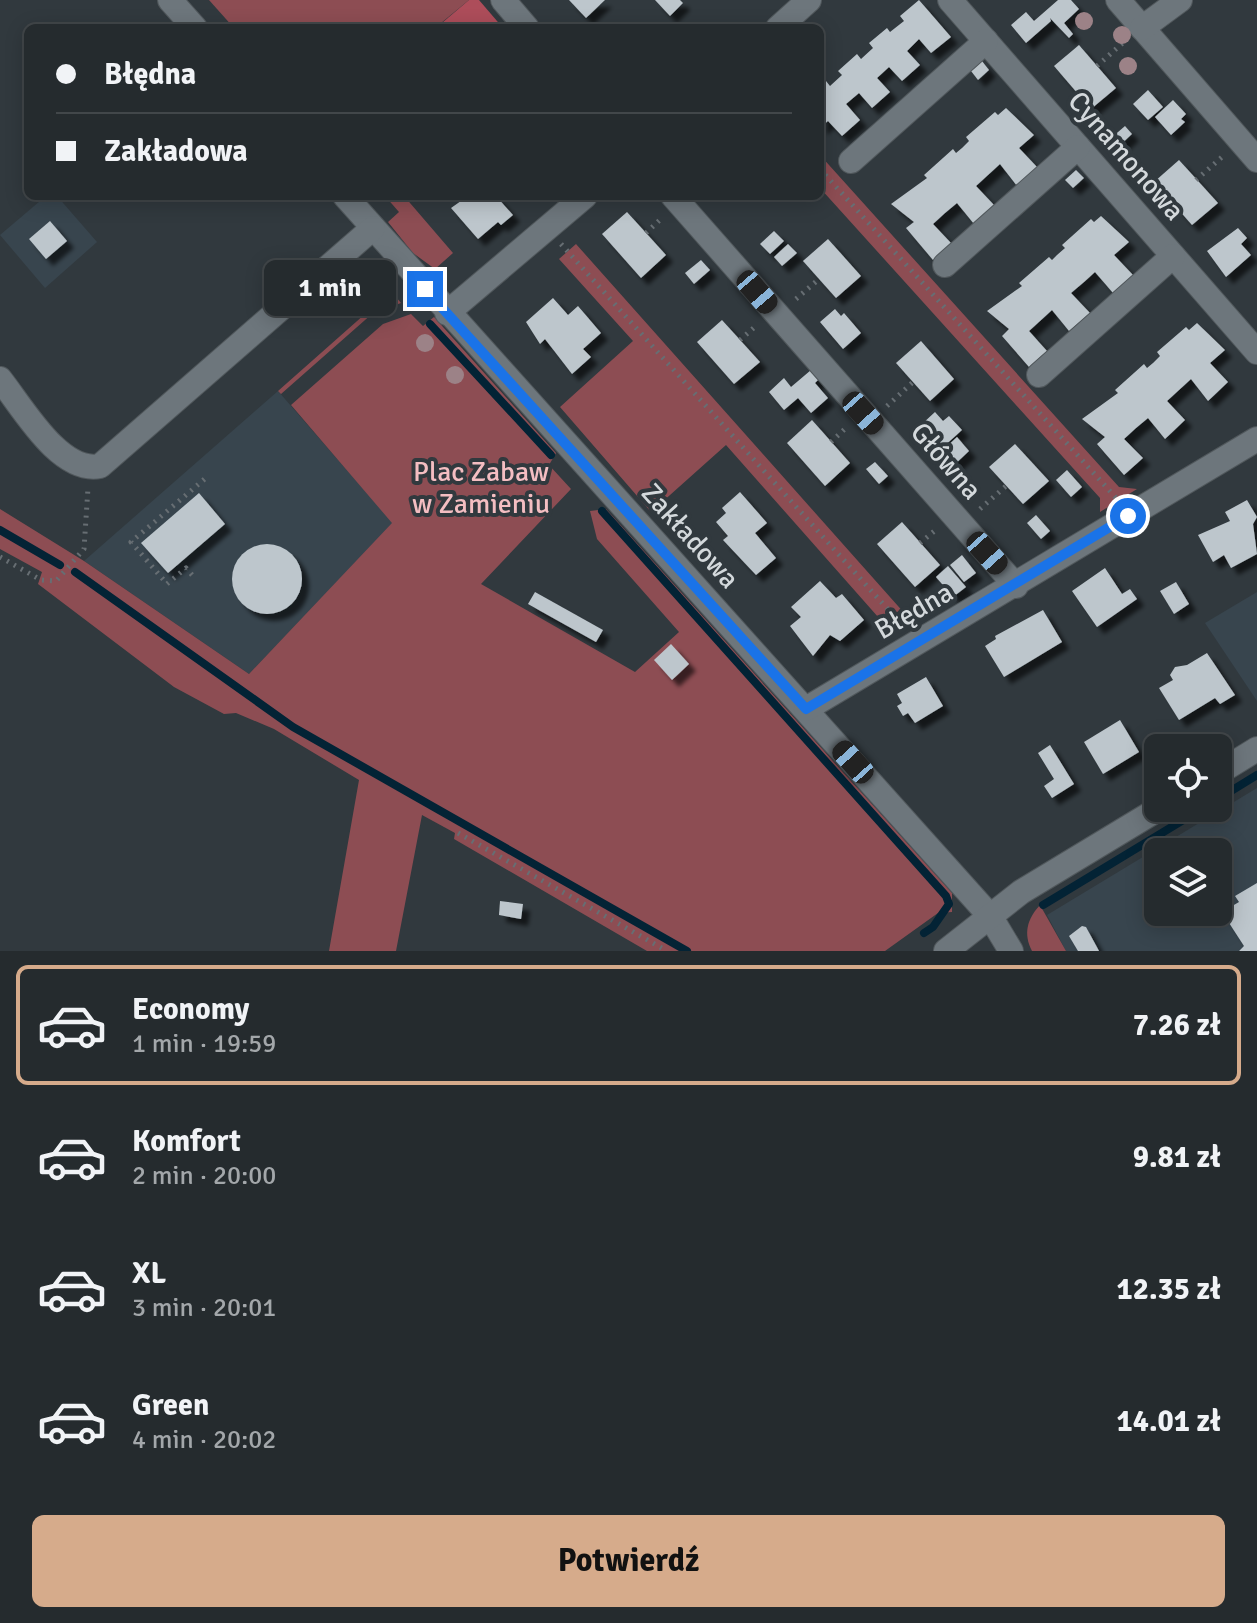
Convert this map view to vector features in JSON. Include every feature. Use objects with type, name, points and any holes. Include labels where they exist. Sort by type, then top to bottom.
[{"type":"street","points":[[170,0],[191,24]]},
{"type":"street","points":[[503,0],[524,24]]},
{"type":"street","name":"Cynamonowa","points":[[950,0],[1257,352]]},
{"type":"street","points":[[1118,0],[1137,31],[1257,160]]},
{"type":"street","points":[[1137,31],[1180,0]]},
{"type":"street","points":[[782,24],[803,2]]},
{"type":"street","points":[[851,161],[986,41]]},
{"type":"street","points":[[945,265],[1078,147]]},
{"type":"street","name":"Zakładowa","points":[[348,200],[990,916],[1011,951]]},
{"type":"street","points":[[447,313],[580,200]]},
{"type":"street","name":"Główna","points":[[677,200],[1016,586]]},
{"type":"street","points":[[0,379],[59,452],[75,465],[87,468],[100,466],[373,228]]},
{"type":"street","points":[[1039,375],[1173,256]]},
{"type":"street","name":"Błędna","points":[[806,709],[1257,439]]},
{"type":"street","points":[[1232,764],[1257,749]]},
{"type":"street","points":[[946,951],[1021,892],[1144,818]]},
{"type":"path","points":[[1097,66],[1137,31]]},
{"type":"path","points":[[1196,180],[1231,149]]},
{"type":"path","points":[[824,174],[1128,516]]},
{"type":"path","points":[[547,228],[908,631]]},
{"type":"path","points":[[787,307],[819,279]]},
{"type":"path","points":[[880,412],[913,382]]},
{"type":"path","points":[[0,557],[41,580],[56,581],[84,549],[89,502],[87,468]]},
{"type":"path","points":[[192,575],[186,568],[167,584],[131,542],[207,477]]},
{"type":"path","points":[[971,517],[1006,486]]},
{"type":"path","points":[[458,833],[667,951]]},
{"type":"shaded area","points":[[469,0],[479,0],[500,24],[441,24]]},
{"type":"shaded area","points":[[41,200],[60,200],[97,242],[45,288],[0,235]]},
{"type":"shaded area","points":[[278,391],[393,523],[249,674],[84,561]]},
{"type":"shaded area","points":[[1257,592],[1257,701],[1205,623]]},
{"type":"shaded area","points":[[1257,788],[1257,951],[1066,951],[1047,915],[1144,856],[1144,926],[1232,926],[1232,838],[1174,838],[1201,822],[1232,822],[1232,803]]},
{"type":"green space","points":[[209,0],[469,0],[440,24],[230,24]]},
{"type":"green space","points":[[824,159],[1119,487],[1137,489],[1100,512],[1100,498],[824,192]]},
{"type":"green space","points":[[388,200],[407,200],[453,253],[435,269],[413,253],[388,222],[399,212]]},
{"type":"green space","points":[[576,244],[906,615],[923,617],[884,640],[886,626],[726,445],[651,512],[560,407],[633,341],[559,259]]},
{"type":"green space","points":[[391,291],[401,303],[373,313],[281,394],[278,391]]},
{"type":"green space","name":"Plac Zabaw w Zamieniu","points":[[411,314],[423,326],[434,317],[556,453],[549,465],[571,489],[481,584],[635,672],[679,632],[597,539],[590,511],[606,509],[952,893],[952,912],[938,913],[885,951],[647,951],[454,839],[455,833],[422,815],[396,951],[329,951],[359,780],[274,729],[236,713],[224,714],[174,687],[38,584],[42,572],[0,549],[0,509],[84,561],[249,674],[392,523],[291,405],[383,324]]},
{"type":"green space","points":[[1040,905],[1066,951],[1032,951],[1028,927]]},
{"type":"building","points":[[569,0],[605,0],[586,18]]},
{"type":"building","points":[[655,0],[680,0],[683,3],[670,16]]},
{"type":"building","points":[[919,0],[951,37],[931,53],[919,39],[907,51],[920,65],[902,81],[889,67],[877,78],[890,92],[872,108],[859,93],[846,104],[860,120],[842,136],[828,121],[824,124],[824,83],[826,81],[830,86],[842,75],[838,71],[857,54],[861,59],[873,48],[869,43],[887,28],[890,32],[904,21],[900,16]]},
{"type":"building","points":[[1058,0],[1071,0],[1079,9],[1064,23],[1073,34],[1069,38],[1050,18],[1051,21],[1026,43],[1011,25],[1026,12],[1034,21]]},
{"type":"building","points":[[1079,45],[1116,88],[1091,109],[1054,66]]},
{"type":"building","points":[[982,61],[989,70],[978,80],[971,71]]},
{"type":"building","points":[[1148,90],[1163,107],[1148,120],[1133,104]]},
{"type":"building","points":[[1173,100],[1186,114],[1181,119],[1185,122],[1171,135],[1155,117]]},
{"type":"building","points":[[1006,108],[1034,135],[1019,148],[1037,167],[1017,186],[1000,164],[976,186],[994,205],[974,224],[957,203],[945,213],[933,224],[951,243],[933,260],[906,228],[914,222],[891,204],[927,178],[924,175],[953,149],[956,153],[962,148],[969,141],[966,137],[995,112],[998,115]]},
{"type":"building","points":[[1125,126],[1132,134],[1118,147],[1110,139]]},
{"type":"building","points":[[1179,160],[1218,203],[1192,225],[1154,182]]},
{"type":"building","points":[[1076,170],[1084,178],[1073,188],[1065,180]]},
{"type":"building","points":[[462,200],[500,200],[513,215],[501,225],[498,222],[478,239],[451,208]]},
{"type":"building","points":[[627,212],[666,255],[641,278],[602,234]]},
{"type":"building","points":[[1101,216],[1129,242],[1114,255],[1133,275],[1113,293],[1095,272],[1071,293],[1090,313],[1069,331],[1052,310],[1029,331],[1047,351],[1029,367],[1002,336],[1009,329],[987,311],[1022,286],[1019,283],[1049,257],[1052,260],[1065,248],[1062,245],[1091,219],[1094,222]]},
{"type":"building","points":[[50,221],[67,241],[46,259],[29,239]]},
{"type":"building","points":[[1238,228],[1247,238],[1241,244],[1251,255],[1226,277],[1207,251]]},
{"type":"building","points":[[774,231],[784,241],[770,254],[760,244]]},
{"type":"building","points":[[828,239],[861,276],[836,298],[803,261]]},
{"type":"building","points":[[788,244],[797,253],[782,266],[774,257]]},
{"type":"building","points":[[701,260],[710,270],[694,284],[685,273]]},
{"type":"building","points":[[553,298],[568,315],[578,306],[601,333],[583,349],[591,357],[572,374],[545,339],[540,344],[526,322]]},
{"type":"building","points":[[835,309],[841,316],[844,313],[861,333],[843,349],[820,322]]},
{"type":"building","points":[[722,320],[760,362],[734,384],[697,342]]},
{"type":"building","points":[[1197,323],[1225,350],[1210,363],[1228,382],[1208,401],[1191,379],[1167,401],[1185,420],[1165,439],[1148,418],[1136,428],[1124,439],[1143,458],[1124,475],[1097,444],[1105,437],[1082,419],[1118,393],[1115,390],[1144,364],[1147,368],[1153,363],[1160,356],[1157,352],[1186,327],[1189,330]]},
{"type":"building","points":[[921,341],[954,379],[930,401],[896,363]]},
{"type":"building","points":[[811,370],[819,379],[815,383],[828,398],[811,413],[798,398],[784,410],[769,392],[784,378],[791,387]]},
{"type":"building","points":[[935,412],[943,421],[949,416],[962,430],[941,449],[922,424]]},
{"type":"building","points":[[812,420],[850,463],[825,486],[787,443]]},
{"type":"building","points":[[957,437],[969,451],[953,466],[941,452]]},
{"type":"building","points":[[1015,444],[1049,481],[1023,504],[989,467]]},
{"type":"building","points":[[875,462],[888,476],[879,484],[866,469]]},
{"type":"building","points":[[1067,470],[1082,487],[1071,497],[1056,480]]},
{"type":"building","points":[[740,492],[767,523],[755,533],[776,558],[756,575],[723,540],[728,536],[716,522],[726,513],[722,508]]},
{"type":"building","points":[[199,493],[225,524],[168,573],[141,543]]},
{"type":"building","points":[[1247,500],[1257,517],[1253,524],[1257,554],[1231,568],[1224,555],[1213,562],[1198,535],[1230,521],[1225,512]]},
{"type":"building","points":[[1036,515],[1050,531],[1041,539],[1027,523]]},
{"type":"building","points":[[902,522],[940,565],[915,587],[877,544]]},
{"type":"building","points":[[267,544],[292,554],[302,579],[292,604],[267,614],[242,604],[232,579],[242,554]]},
{"type":"building","points":[[962,555],[976,573],[964,582],[950,565]]},
{"type":"building","points":[[948,566],[966,587],[953,597],[936,577]]},
{"type":"building","points":[[1105,568],[1122,594],[1130,589],[1137,599],[1097,627],[1072,591]]},
{"type":"building","points":[[820,581],[836,598],[842,594],[864,620],[840,641],[830,635],[813,656],[790,626],[801,617],[791,607]]},
{"type":"building","points":[[1176,582],[1189,604],[1174,614],[1160,591]]},
{"type":"building","points":[[535,592],[603,630],[596,642],[528,604]]},
{"type":"building","points":[[1043,610],[1062,642],[1004,677],[985,646],[996,639],[995,636]]},
{"type":"building","points":[[671,644],[689,664],[672,680],[654,660]]},
{"type":"building","points":[[1207,653],[1235,695],[1220,704],[1215,698],[1179,720],[1159,688],[1173,680],[1170,675],[1175,667],[1187,665]]},
{"type":"building","points":[[926,677],[943,706],[915,723],[908,713],[903,716],[897,706],[902,703],[897,694]]},
{"type":"building","points":[[1120,720],[1139,752],[1103,774],[1084,742]]},
{"type":"building","points":[[1050,745],[1074,784],[1052,798],[1044,786],[1054,779],[1038,753]]},
{"type":"building","points":[[1257,883],[1257,951],[1239,951],[1244,946],[1231,926],[1232,906],[1239,902],[1235,896]]},
{"type":"building","points":[[500,901],[523,904],[521,919],[499,915]]},
{"type":"building","points":[[1082,926],[1086,927],[1099,951],[1078,951],[1069,936]]},
{"type":"waterway","points":[[430,324],[551,455]]},
{"type":"waterway","points":[[602,511],[946,896],[949,904],[933,927],[924,933]]},
{"type":"waterway","points":[[0,530],[60,565]]},
{"type":"waterway","points":[[75,572],[293,727],[687,951]]},
{"type":"waterway","points":[[1232,790],[1257,775]]},
{"type":"waterway","points":[[1043,905],[1180,822]]},
{"type":"route","points":[[425,289],[806,709],[1016,586],[1128,516]]}]
